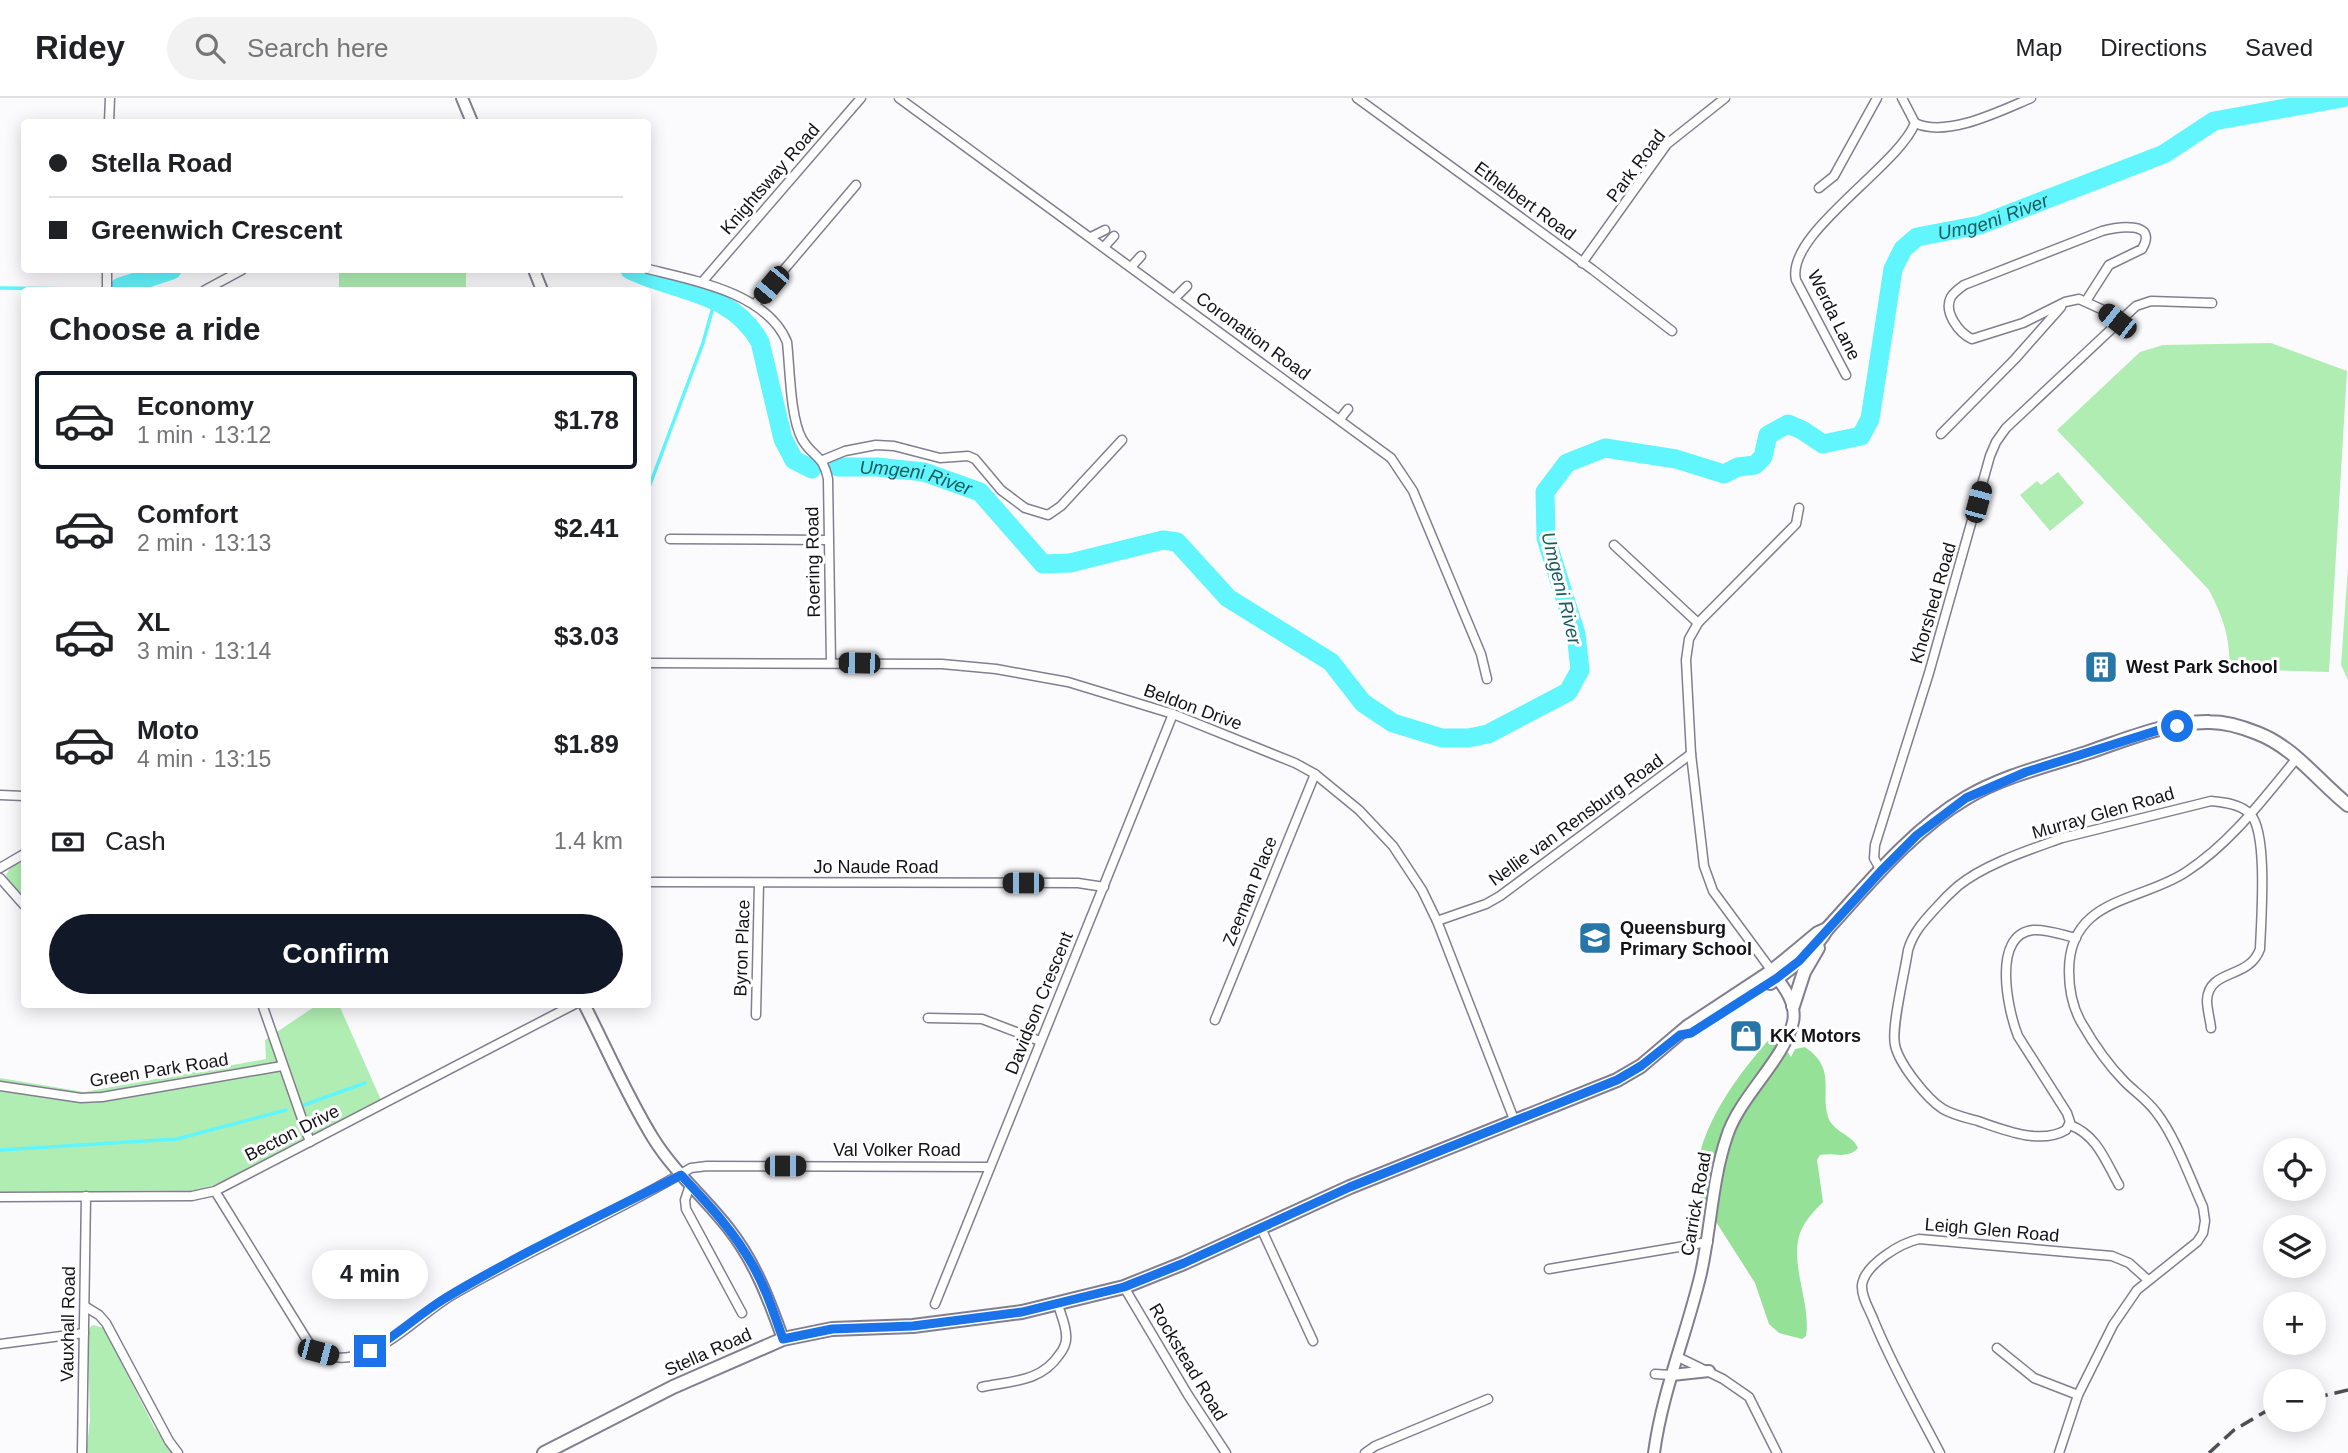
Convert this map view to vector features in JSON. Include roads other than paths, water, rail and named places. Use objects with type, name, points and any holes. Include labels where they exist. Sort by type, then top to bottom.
[{"type":"main road","name":"Stella Road","points":[[544,1453],[673,1387],[783,1339],[832,1329],[913,1326],[1022,1312],[1124,1287],[1184,1263],[1350,1187],[1617,1080],[1641,1066],[1680,1035],[1691,1033],[1774,975],[1799,961],[1881,871],[1933,821],[1966,798],[2026,772],[2162,729],[2209,722],[2234,725],[2259,733],[2297,758],[2348,805]]},
{"type":"main road","points":[[1793,1006],[1804,972],[1824,933]]},
{"type":"street","points":[[109,119],[110,98]]},
{"type":"street","points":[[462,98],[471,119]]},
{"type":"street","name":"Knightsway Road","points":[[703,281],[861,98]]},
{"type":"street","name":"Coronation Road","points":[[900,98],[1391,458],[1408,482],[1480,654],[1487,679]]},
{"type":"street","name":"Ethelbert Road","points":[[1357,98],[1672,331]]},
{"type":"street","name":"Park Road","points":[[1582,263],[1667,144],[1725,98]]},
{"type":"street","points":[[1819,188],[1835,176],[1877,98]]},
{"type":"street","points":[[1902,98],[1915,123],[1925,128],[1978,119],[2031,98]]},
{"type":"street","name":"Werda Lane","points":[[1846,375],[1796,280],[1794,268],[1818,229],[1891,156],[1915,123]]},
{"type":"street","points":[[754,305],[856,185]]},
{"type":"street","points":[[2086,301],[2109,265],[2145,245],[2144,237],[2134,226],[2120,226],[2102,231],[1964,285],[1951,298],[1949,305],[1957,328],[1972,339],[2024,323],[2065,302],[2079,299],[2117,321]]},
{"type":"street","points":[[1091,237],[1105,230]]},
{"type":"street","points":[[1104,247],[1114,236]]},
{"type":"street","points":[[1132,267],[1140,256]]},
{"type":"street","points":[[651,270],[703,281],[771,316],[782,329],[787,342],[797,425],[803,440],[823,460],[845,451],[876,445],[894,446],[940,458],[968,456],[975,459],[1001,490],[1025,508],[1048,515],[1061,506],[1122,440]]},
{"type":"street","points":[[211,287],[237,273]]},
{"type":"street","points":[[1175,299],[1187,286]]},
{"type":"street","name":"Khorshed Road","points":[[1881,871],[1874,858],[1875,845],[1929,673],[1996,442],[2006,428],[2136,306],[2151,301],[2212,303]]},
{"type":"street","points":[[1941,434],[2015,359],[2065,302]]},
{"type":"street","points":[[1340,419],[1348,410]]},
{"type":"street","name":"Roering Road","points":[[823,460],[828,480],[831,663]]},
{"type":"street","points":[[1793,1006],[1707,879],[1691,754],[1686,648],[1698,623],[1796,524],[1798,508]]},
{"type":"street","points":[[670,539],[828,540]]},
{"type":"street","points":[[1614,545],[1698,623]]},
{"type":"street","name":"Beldon Drive","points":[[651,663],[942,664],[996,669],[1068,682],[1173,714],[1295,763],[1315,774],[1359,810],[1393,846],[1422,890],[1437,921],[1515,1122]]},
{"type":"street","name":"Davidson Crescent","points":[[935,1304],[1173,714]]},
{"type":"street","name":"Nellie van Rensburg Road","points":[[1437,921],[1486,904],[1500,896],[1691,754]]},
{"type":"street","points":[[2059,1453],[2078,1395],[2119,1315],[2137,1290],[2197,1242],[2203,1233],[2205,1221],[2203,1207],[2157,1113],[2115,1072],[2081,1021],[2071,997],[2069,979],[2069,961],[2076,939],[2088,919],[2098,911],[2113,902],[2184,874],[2251,814],[2297,758]]},
{"type":"street","name":"Zeeman Place","points":[[1215,1020],[1315,774]]},
{"type":"street","points":[[0,795],[21,796]]},
{"type":"street","name":"Murray Glen Road","points":[[2070,1125],[2064,1132],[2055,1134],[2028,1136],[2015,1133],[1949,1112],[1932,1100],[1917,1082],[1900,1058],[1895,1040],[1908,950],[1917,930],[1957,886],[1970,877],[2062,838],[2211,801],[2235,806],[2251,814]]},
{"type":"street","points":[[2211,1028],[2207,1000],[2213,984],[2218,979],[2247,968],[2258,956],[2260,949],[2261,849],[2251,814]]},
{"type":"street","points":[[0,868],[21,856]]},
{"type":"street","points":[[0,878],[21,902]]},
{"type":"street","name":"Jo Naude Road","points":[[651,882],[1078,883],[1104,887]]},
{"type":"street","name":"Byron Place","points":[[756,1015],[759,883]]},
{"type":"street","points":[[2076,939],[2043,930],[2023,933],[2010,949],[2006,963],[2010,1007],[2018,1036],[2067,1113],[2070,1125],[2092,1138],[2119,1185]]},
{"type":"street","name":"Carrick Road","points":[[1654,1453],[1708,1242],[1727,1136],[1746,1097],[1782,1047],[1793,1020],[1793,1006]]},
{"type":"street","points":[[263,1008],[310,1142]]},
{"type":"street","name":"Becton Drive","points":[[0,1197],[192,1196],[215,1191],[567,1008]]},
{"type":"street","points":[[586,1008],[654,1140],[730,1230],[748,1256],[765,1290],[783,1339]]},
{"type":"street","points":[[928,1018],[982,1019],[1040,1041]]},
{"type":"street","name":"Green Park Road","points":[[0,1086],[81,1098],[102,1097],[282,1066]]},
{"type":"street","name":"Val Volker Road","points":[[215,1191],[307,1340],[318,1352],[335,1357],[352,1357],[389,1340],[442,1300],[492,1272],[691,1168],[990,1167]]},
{"type":"street","points":[[690,1185],[685,1199],[686,1209],[742,1313]]},
{"type":"street","name":"Vauxhall Road","points":[[82,1453],[86,1196]]},
{"type":"street","points":[[1261,1228],[1313,1341]]},
{"type":"street","name":"Leigh Glen Road","points":[[1940,1453],[1891,1360],[1863,1293],[1864,1279],[1869,1269],[1898,1247],[1919,1238],[2112,1256],[2129,1264],[2148,1280]]},
{"type":"street","points":[[1549,1269],[1708,1242]]},
{"type":"street","name":"Rockstead Road","points":[[1124,1287],[1226,1453]]},
{"type":"street","points":[[982,1387],[1034,1377],[1044,1373],[1054,1363],[1067,1336],[1058,1304]]},
{"type":"street","points":[[86,1307],[106,1323],[178,1453]]},
{"type":"street","points":[[0,1344],[85,1333]]},
{"type":"street","points":[[1997,1348],[2034,1378],[2078,1395]]},
{"type":"street","points":[[1678,1357],[1709,1371],[1749,1398],[1777,1453]]},
{"type":"street","points":[[1655,1374],[1709,1371]]},
{"type":"street","points":[[1365,1453],[1374,1446],[1488,1399]]},
{"type":"waterway","name":"Umgeni River","points":[[838,467],[877,467],[924,472],[980,492],[1043,564],[1070,563],[1163,540],[1177,542],[1228,598],[1331,662],[1363,703],[1393,723],[1442,738],[1468,738],[1488,734],[1568,692],[1580,670],[1576,634],[1546,538],[1545,492],[1567,463],[1605,448],[1676,459],[1724,474],[1738,467],[1755,465],[1763,457],[1768,435],[1788,424],[1823,444],[1861,436],[1870,419],[1893,269],[1903,249],[1917,237],[1980,225],[2164,154],[2214,121],[2342,98]]},
{"type":"waterway","name":"Umgeni River","points":[[120,287],[163,273]]},
{"type":"waterway","name":"Umgeni River","points":[[638,273],[719,303],[748,325],[760,342],[783,439],[794,460],[812,469]]},
{"type":"waterway","name":"Umgeni River","points":[[0,288],[21,288]]},
{"type":"waterway","points":[[651,482],[703,343],[715,300]]},
{"type":"waterway","points":[[304,1105],[365,1083]]},
{"type":"waterway","points":[[0,1150],[177,1139],[286,1110]]},
{"type":"railway","points":[[2326,1395],[2348,1390]]},
{"type":"railway","points":[[2209,1453],[2234,1430],[2263,1413]]},
{"type":"place","name":"West Park School","points":[[2101,667]]},
{"type":"place","name":"Queensburg Primary School","points":[[1595,938]]},
{"type":"place","name":"KK Motors","points":[[1746,1036]]}]
